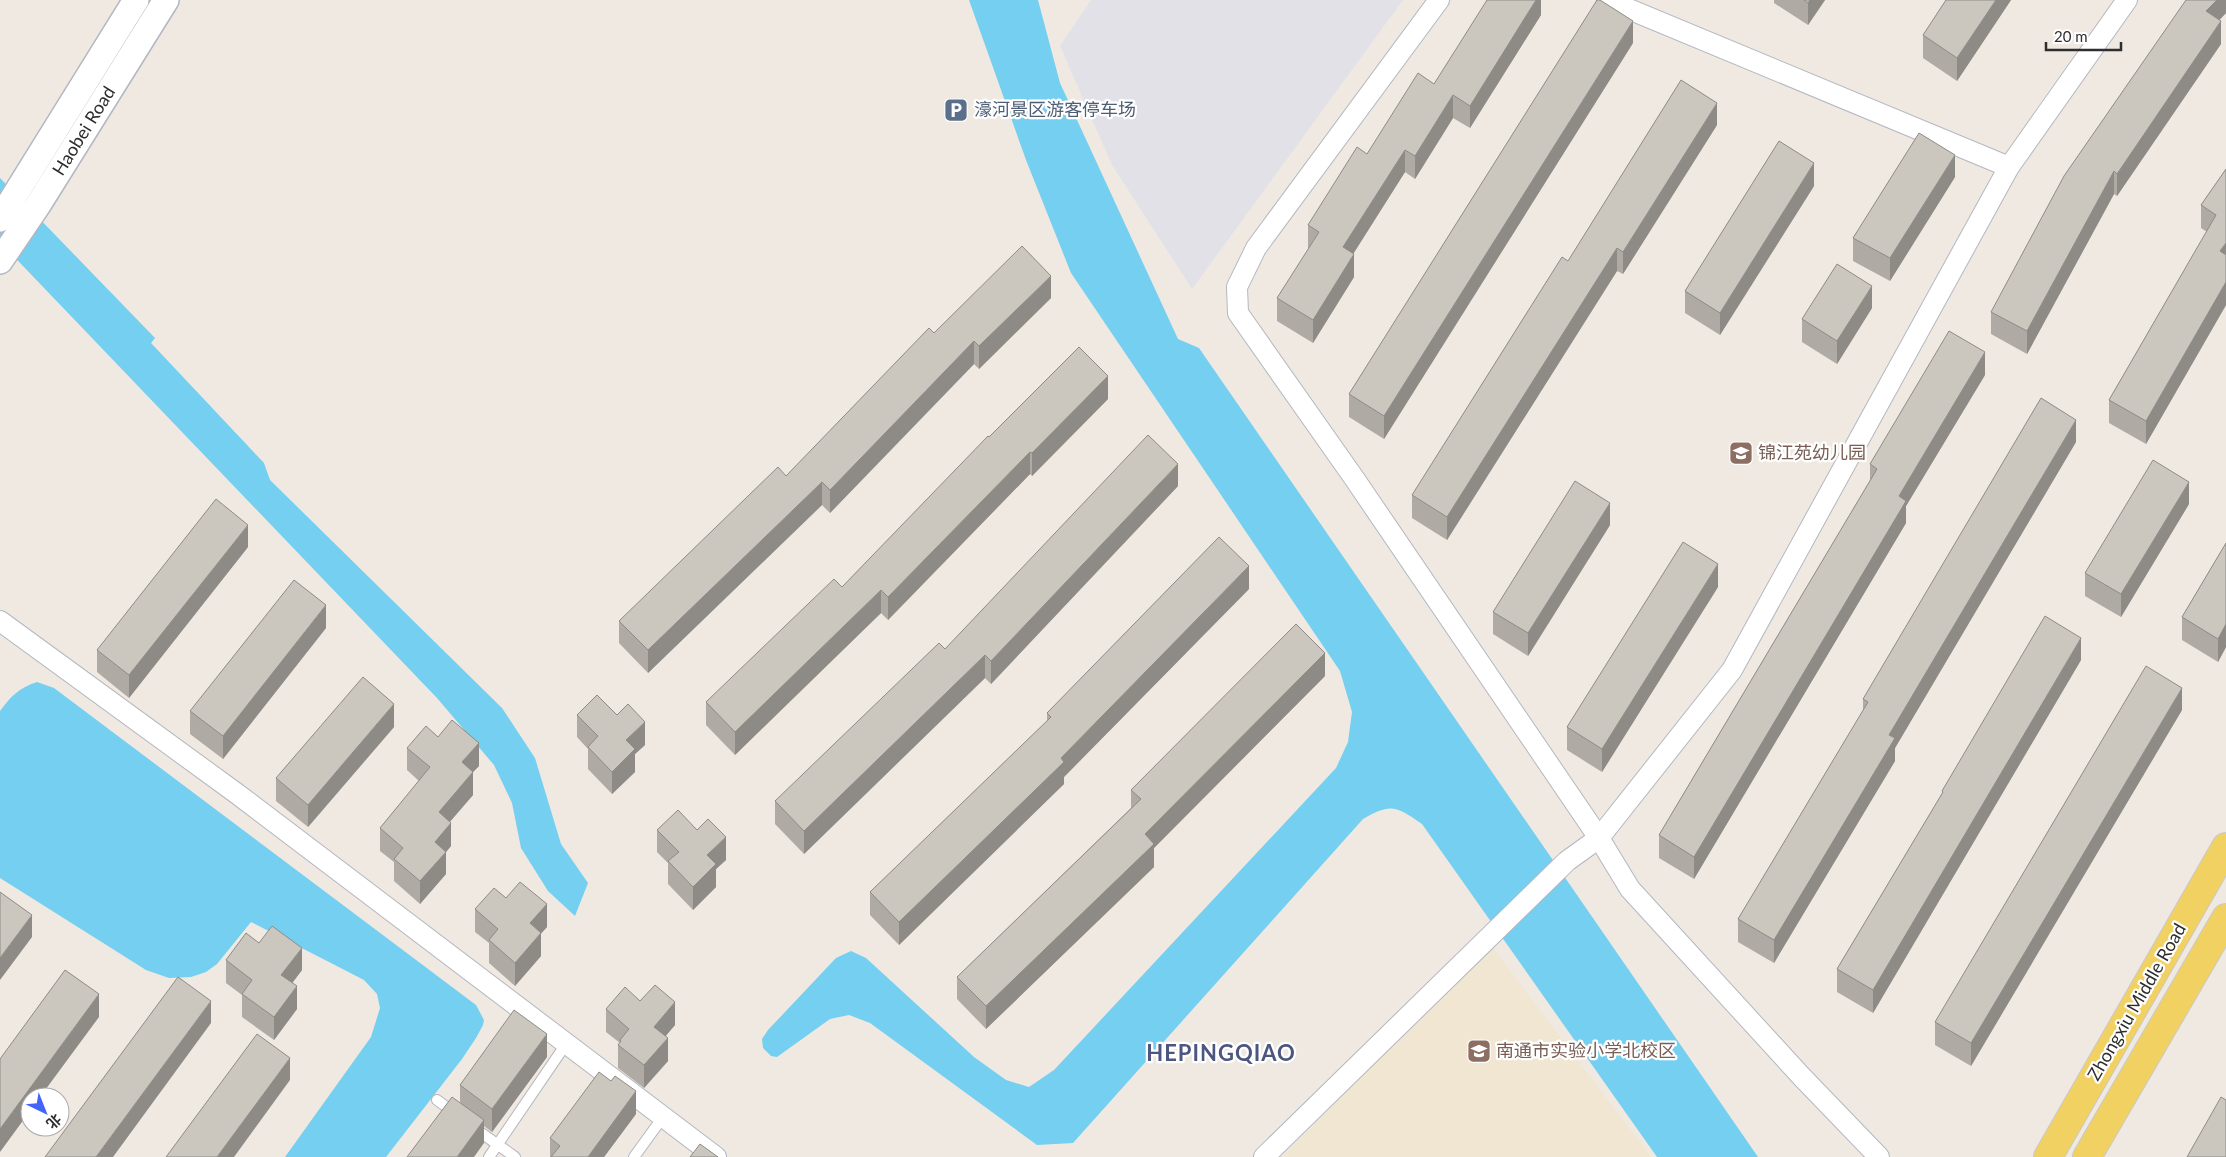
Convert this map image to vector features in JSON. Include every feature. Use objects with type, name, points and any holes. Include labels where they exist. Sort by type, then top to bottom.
[{"type":"main road","name":"Zhongxiu Middle Road","points":[[2048,1157],[2226,847]]},
{"type":"main road","name":"Zhongxiu Middle Road","points":[[2088,1157],[2226,918]]},
{"type":"street","name":"Haobei Road","points":[[0,219],[136,0]]},
{"type":"street","name":"Haobei Road","points":[[1,260],[38,205],[166,0]]},
{"type":"street","points":[[1439,0],[1256,248],[1237,287],[1238,313],[1354,478],[1599,838],[1630,889],[1801,1076],[1879,1157]]},
{"type":"street","points":[[1607,0],[2009,167]]},
{"type":"street","points":[[1264,1157],[1484,940],[1567,861],[1599,838],[1732,670],[2009,167],[2127,0]]},
{"type":"street","points":[[0,621],[236,793],[716,1157]]},
{"type":"lane","points":[[489,1157],[566,1044]]},
{"type":"lane","points":[[437,1100],[515,1157]]},
{"type":"lane","points":[[634,1157],[662,1117]]},
{"type":"shaded area","points":[[1091,0],[1403,0],[1192,289],[1112,165],[1060,46]]},
{"type":"shaded area","name":"南通市实验小学北校区","points":[[1491,945],[1651,1157],[1282,1157]]},
{"type":"water","points":[[969,0],[1038,0],[1060,83],[1178,339],[1199,348],[1758,1157],[1657,1157],[1422,824],[1406,813],[1393,809],[1380,810],[1363,819],[1073,1143],[1037,1145],[870,1023],[849,1015],[830,1019],[777,1057],[771,1056],[763,1048],[762,1039],[768,1030],[836,958],[851,951],[866,958],[974,1057],[1006,1080],[1029,1087],[1054,1070],[1336,768],[1348,742],[1352,712],[1340,671],[1071,273],[1026,160]]},
{"type":"water","points":[[0,178],[155,338],[151,343],[264,463],[270,480],[502,708],[535,758],[561,844],[588,883],[575,916],[548,891],[521,848],[512,803],[494,765],[437,698],[0,242]]},
{"type":"water","points":[[37,682],[54,688],[476,1005],[484,1020],[476,1038],[462,1059],[386,1157],[285,1157],[371,1037],[380,1008],[377,994],[364,980],[251,922],[217,964],[206,972],[191,977],[169,978],[146,970],[0,878],[0,711],[16,693]]},
{"type":"building","points":[[1487,0],[1536,0],[1470,106],[1453,95],[1415,156],[1405,150],[1343,247],[1354,254],[1313,320],[1277,298],[1319,232],[1308,225],[1357,147],[1367,154],[1418,73],[1434,84]]},
{"type":"building","points":[[1597,0],[1600,0],[1633,21],[1384,416],[1349,394]]},
{"type":"building","points":[[1946,0],[1996,0],[1957,58],[1923,35]]},
{"type":"building","points":[[2186,0],[2217,0],[2206,11],[2221,21],[2117,174],[2114,171],[2027,331],[1991,312],[2064,176]]},
{"type":"building","points":[[1681,80],[1717,103],[1623,252],[1617,248],[1447,517],[1412,495],[1562,257],[1568,261]]},
{"type":"building","points":[[1919,133],[1955,155],[1890,258],[1853,238]]},
{"type":"building","points":[[1779,141],[1814,163],[1720,313],[1685,291]]},
{"type":"building","points":[[2226,169],[2226,243],[2220,251],[2226,255],[2226,282],[2146,421],[2109,400],[2216,215],[2201,205]]},
{"type":"building","points":[[1022,246],[1051,276],[979,346],[974,341],[830,490],[822,482],[648,650],[619,621],[778,467],[786,476],[929,328],[934,333]]},
{"type":"building","points":[[1837,264],[1872,286],[1837,341],[1802,319]]},
{"type":"building","points":[[1949,331],[1985,352],[1899,496],[1906,501],[1694,857],[1659,835],[1877,469],[1870,464]]},
{"type":"building","points":[[1079,347],[1108,376],[1032,453],[1030,452],[888,597],[881,590],[735,732],[706,702],[834,579],[842,587],[988,436]]},
{"type":"building","points":[[2041,398],[2076,420],[1889,735],[1895,738],[1774,940],[1738,919],[1868,702],[1863,699]]},
{"type":"building","points":[[1148,435],[1178,464],[991,661],[985,655],[804,831],[775,801],[939,643],[945,649]]},
{"type":"building","points":[[2153,460],[2189,482],[2121,594],[2085,573]]},
{"type":"building","points":[[1575,481],[1610,503],[1528,633],[1493,612]]},
{"type":"building","points":[[216,499],[248,525],[129,675],[97,650]]},
{"type":"building","points":[[1219,537],[1249,566],[1061,758],[1064,762],[899,922],[870,892],[1051,717],[1047,713]]},
{"type":"building","points":[[1683,542],[1718,564],[1602,749],[1567,727]]},
{"type":"building","points":[[2226,543],[2226,624],[2218,639],[2182,617]]},
{"type":"building","points":[[294,580],[326,605],[223,736],[190,711]]},
{"type":"building","points":[[2045,616],[2081,638],[1873,990],[1837,969]]},
{"type":"building","points":[[1296,624],[1325,653],[1145,834],[1154,844],[986,1006],[957,977],[1141,799],[1131,790]]},
{"type":"building","points":[[2146,666],[2182,688],[1971,1043],[1935,1022]]},
{"type":"building","points":[[363,677],[394,704],[308,805],[276,778]]},
{"type":"building","points":[[597,695],[617,715],[628,704],[645,722],[626,740],[635,749],[612,772],[588,747],[598,736],[577,715]]},
{"type":"building","points":[[452,720],[479,743],[462,762],[473,772],[439,812],[451,823],[435,842],[446,852],[420,881],[394,859],[403,848],[380,828],[430,767],[407,748],[426,726],[438,737]]},
{"type":"building","points":[[678,810],[697,830],[708,819],[726,837],[707,855],[716,864],[693,887],[668,861],[679,852],[657,830]]},
{"type":"building","points":[[520,882],[547,904],[530,923],[541,933],[515,963],[489,940],[498,929],[475,909],[494,888],[506,898]]},
{"type":"building","points":[[0,892],[32,915],[0,958]]},
{"type":"building","points":[[272,926],[302,948],[281,975],[297,986],[274,1017],[242,994],[252,980],[226,960],[246,933],[259,943]]},
{"type":"building","points":[[65,970],[99,994],[31,1087],[20,1087],[20,1102],[0,1129],[0,1059]]},
{"type":"building","points":[[178,977],[211,1001],[96,1157],[45,1157],[60,1137],[70,1137],[70,1123]]},
{"type":"building","points":[[655,985],[675,1002],[654,1027],[668,1038],[644,1065],[618,1045],[629,1029],[606,1009],[625,987],[640,1001]]},
{"type":"building","points":[[514,1010],[547,1034],[492,1109],[460,1085]]},
{"type":"building","points":[[257,1034],[290,1058],[217,1157],[166,1157]]},
{"type":"building","points":[[599,1072],[611,1081],[615,1076],[636,1091],[588,1157],[551,1157],[560,1146],[550,1138]]},
{"type":"building","points":[[452,1097],[484,1120],[457,1157],[407,1157]]},
{"type":"building","points":[[2221,1097],[2226,1100],[2226,1157],[2187,1157]]},
{"type":"building","points":[[700,1144],[718,1157],[690,1157]]},
{"type":"place","name":"濠河景区游客停车场","points":[[956,110]]},
{"type":"place","name":"锦江苑幼儿园","points":[[1741,453]]},
{"type":"place","name":"南通市实验小学北校区","points":[[1479,1051]]},
{"type":"district","name":"HEPINGQIAO","points":[[1221,1053]]}]
